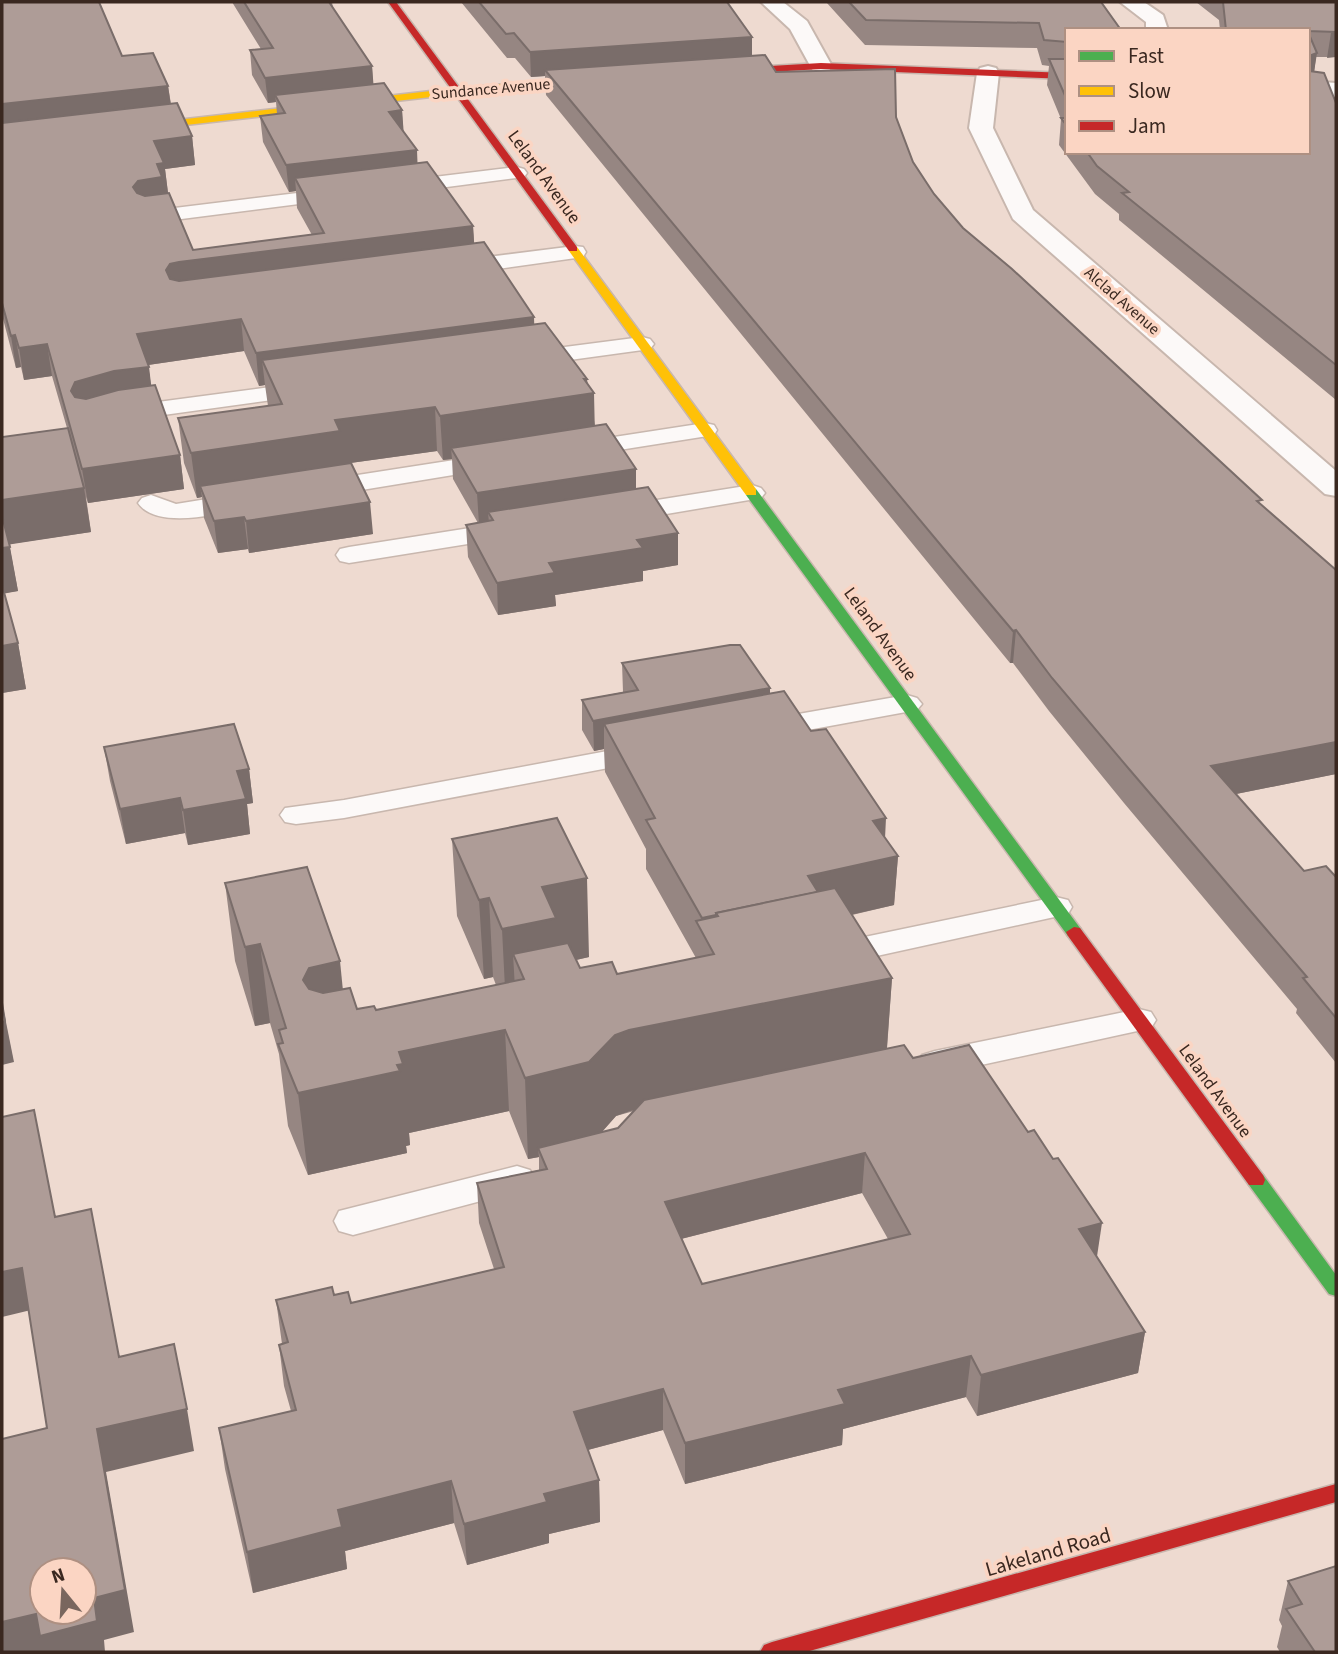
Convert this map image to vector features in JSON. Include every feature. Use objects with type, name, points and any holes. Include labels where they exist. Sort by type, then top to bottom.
[{"type":"street","name":"Leland Avenue","points":[[391,2],[1336,1289]]},
{"type":"street","points":[[771,2],[799,26],[821,66]]},
{"type":"street","points":[[1130,2],[1156,19],[1157,28]]},
{"type":"street","points":[[698,73],[821,66],[1065,76]]},
{"type":"street","name":"Alclad Avenue","points":[[988,73],[981,128],[1022,214],[1336,487]]},
{"type":"street","name":"Sundance Avenue","points":[[112,130],[457,92],[617,79]]},
{"type":"street","points":[[1310,88],[1336,90]]},
{"type":"street","name":"Lakeland Road","points":[[772,1652],[1336,1493]]},
{"type":"lane","points":[[383,189],[517,173]]},
{"type":"lane","points":[[150,217],[355,192]]},
{"type":"lane","points":[[437,271],[575,252]]},
{"type":"lane","points":[[497,363],[642,344]]},
{"type":"lane","points":[[99,420],[119,414],[324,386]]},
{"type":"lane","points":[[556,453],[705,430]]},
{"type":"lane","points":[[297,493],[515,459]]},
{"type":"lane","points":[[596,517],[752,493]]},
{"type":"lane","points":[[152,503],[173,512],[269,497]]},
{"type":"lane","points":[[349,555],[529,527]]},
{"type":"lane","points":[[737,734],[907,704]]},
{"type":"lane","points":[[296,815],[344,809],[673,747]]},
{"type":"lane","points":[[804,960],[1056,907]]},
{"type":"lane","points":[[899,1071],[1139,1020]]},
{"type":"lane","points":[[353,1221],[552,1170]]},
{"type":"building","points":[[2,2],[99,2],[122,56],[153,53],[168,86],[2,104]]},
{"type":"building","points":[[244,2],[329,2],[372,66],[265,78],[250,50],[273,48]]},
{"type":"building","points":[[479,2],[727,2],[752,37],[530,52],[514,33],[506,34]]},
{"type":"building","points":[[849,2],[1101,2],[1120,28],[1065,28],[1065,42],[1044,40],[1039,23],[866,20]]},
{"type":"building","points":[[1223,2],[1336,2],[1336,32],[1310,31],[1310,28],[1226,28]]},
{"type":"building","points":[[1310,37],[1317,53],[1310,56]]},
{"type":"building","points":[[765,55],[776,72],[895,69],[896,117],[913,162],[934,194],[963,228],[1012,269],[1262,500],[1257,501],[1336,570],[1336,742],[1211,766],[1304,871],[1326,866],[1336,877],[1336,1018],[1303,978],[1307,977],[1052,678],[1016,630],[1013,631],[949,555],[545,70]]},
{"type":"building","points":[[1049,59],[1065,59],[1065,95]]},
{"type":"building","points":[[1310,71],[1324,73],[1336,103],[1336,365],[1122,193],[1129,192],[1097,166],[1088,154],[1310,154]]},
{"type":"building","points":[[384,83],[402,110],[389,112],[417,150],[286,165],[260,116],[285,113],[275,95]]},
{"type":"building","points":[[177,103],[192,136],[154,141],[164,163],[157,164],[162,177],[138,181],[133,187],[137,193],[145,196],[169,193],[193,250],[324,233],[295,178],[427,162],[473,226],[179,262],[170,264],[166,270],[170,279],[179,281],[484,242],[534,317],[256,353],[241,319],[137,334],[149,367],[114,371],[75,382],[71,391],[75,397],[86,399],[118,390],[155,385],[180,455],[82,469],[47,344],[19,348],[15,335],[11,336],[2,303],[2,123]]},
{"type":"building","points":[[545,323],[587,379],[584,379],[594,393],[440,416],[435,407],[335,420],[340,431],[191,453],[178,418],[282,404],[262,360]]},
{"type":"building","points":[[606,424],[636,469],[477,493],[451,448]]},
{"type":"building","points":[[68,428],[84,488],[2,500],[2,437]]},
{"type":"building","points":[[351,463],[370,502],[246,521],[244,517],[214,521],[200,486]]},
{"type":"building","points":[[648,487],[678,533],[637,540],[643,548],[549,563],[555,573],[497,583],[466,525],[493,520],[488,512]]},
{"type":"building","points":[[2,516],[10,547],[2,548]]},
{"type":"building","points":[[2,585],[18,643],[2,646]]},
{"type":"building","points":[[740,645],[770,688],[593,721],[582,700],[638,690],[622,663]]},
{"type":"building","points":[[784,691],[811,731],[826,729],[886,818],[873,821],[898,856],[808,876],[818,892],[702,918],[646,820],[655,818],[604,724]]},
{"type":"building","points":[[234,724],[249,769],[237,771],[246,799],[183,810],[180,798],[120,809],[104,747]]},
{"type":"building","points":[[557,818],[587,878],[542,887],[556,918],[502,929],[489,898],[479,900],[452,839]]},
{"type":"building","points":[[307,867],[340,961],[309,968],[303,980],[309,989],[323,993],[350,988],[357,1009],[374,1006],[376,1010],[524,979],[513,954],[568,943],[580,968],[612,962],[617,974],[714,954],[696,921],[718,916],[716,913],[835,888],[892,978],[629,1030],[615,1035],[589,1062],[525,1078],[505,1030],[399,1052],[403,1064],[397,1065],[400,1071],[298,1093],[278,1044],[283,1043],[279,1030],[286,1028],[260,944],[245,947],[225,883]]},
{"type":"building","points":[[904,1045],[913,1058],[969,1045],[1028,1132],[1034,1130],[1053,1159],[1058,1158],[1102,1223],[1079,1229],[1145,1332],[981,1375],[971,1356],[838,1390],[845,1404],[685,1443],[663,1389],[574,1412],[599,1480],[544,1494],[547,1502],[464,1524],[451,1481],[338,1510],[342,1527],[247,1552],[219,1428],[296,1410],[279,1345],[288,1342],[276,1300],[332,1287],[334,1295],[348,1292],[351,1303],[504,1267],[477,1183],[547,1169],[538,1148],[618,1128],[644,1100]],"holes":[[[865,1153],[910,1234],[702,1284],[665,1202]]]},
{"type":"building","points":[[34,1110],[55,1217],[91,1209],[119,1357],[174,1344],[187,1409],[97,1429],[125,1590],[98,1597],[98,1556],[28,1556],[28,1616],[2,1622],[2,1439],[47,1428],[22,1268],[2,1272],[2,1117]]},
{"type":"building","points":[[1336,1566],[1336,1652],[1315,1652],[1286,1609],[1302,1604],[1288,1581]]},
{"type":"building","points":[[38,1626],[78,1626],[40,1636]]},
{"type":"traffic: fast","points":[[751,492],[1074,932]]},
{"type":"traffic: fast","points":[[1256,1180],[1336,1289]]},
{"type":"traffic: slow","points":[[133,128],[457,91],[598,80]]},
{"type":"traffic: slow","points":[[573,249],[751,492]]},
{"type":"traffic: jam","points":[[392,2],[573,249]]},
{"type":"traffic: jam","points":[[721,72],[821,66],[1065,76]]},
{"type":"traffic: jam","points":[[1074,932],[1256,1180]]},
{"type":"traffic: jam","points":[[772,1652],[1336,1493]]}]
